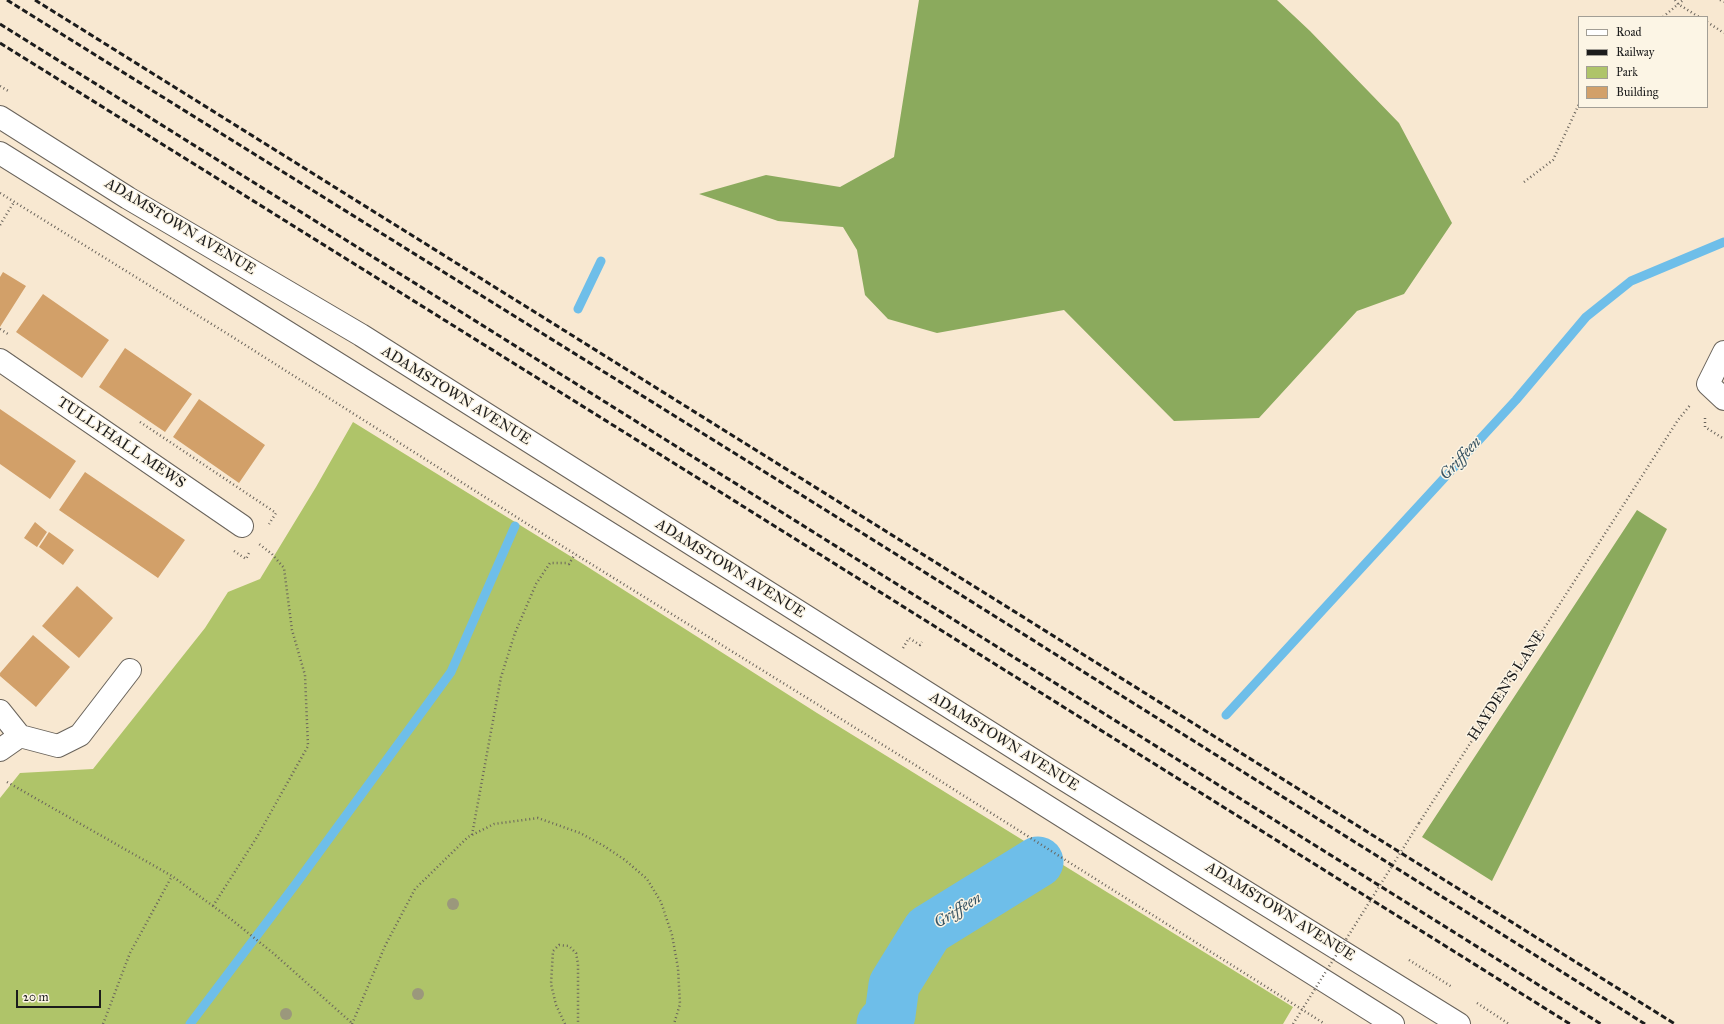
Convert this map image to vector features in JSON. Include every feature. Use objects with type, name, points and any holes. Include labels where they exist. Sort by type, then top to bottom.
[{"type":"street","name":"ADAMSTOWN AVENUE","points":[[0,117],[128,198],[361,335],[1044,766],[1459,1024]]},
{"type":"street","name":"ADAMSTOWN AVENUE","points":[[0,153],[979,763],[1393,1024]]},
{"type":"street","points":[[1724,352],[1708,384],[1724,399]]},
{"type":"street","name":"TULLYHALL MEWS","points":[[0,360],[242,526]]},
{"type":"street","points":[[0,711],[20,736],[58,746],[80,736],[130,670]]},
{"type":"street","points":[[0,750],[20,736]]},
{"type":"path","points":[[1675,0],[1678,4],[1696,16]]},
{"type":"path","points":[[1664,16],[1683,0]]},
{"type":"path","points":[[1720,0],[1724,2]]},
{"type":"path","points":[[1708,23],[1724,33]]},
{"type":"path","points":[[1524,182],[1553,160],[1578,106]]},
{"type":"path","points":[[0,193],[237,340],[575,554],[912,763],[1325,1024]]},
{"type":"path","points":[[0,225],[14,202]]},
{"type":"path","name":"HAYDEN'S LANE","points":[[1294,1024],[1419,823],[1678,420],[1708,384]]},
{"type":"path","points":[[213,906],[257,837],[308,746],[305,675],[292,630],[284,568],[272,554],[256,542]]},
{"type":"path","points":[[472,835],[501,677],[515,633],[536,584],[550,563],[569,564],[575,554]]},
{"type":"path","points":[[903,649],[909,638],[920,645],[922,642]]},
{"type":"path","points":[[8,782],[172,876],[232,920],[273,953],[352,1024],[385,946],[415,889],[468,837],[494,824],[538,818],[580,833],[604,846],[625,860],[647,879],[661,902],[672,935],[675,955],[680,1004],[674,1024]]},
{"type":"path","points":[[103,1024],[130,953],[172,876]]},
{"type":"path","points":[[565,1024],[556,1005],[551,984],[553,951],[559,945],[569,946],[576,953],[578,964],[578,1024]]},
{"type":"green space","points":[[919,0],[1277,0],[1310,31],[1399,123],[1452,223],[1404,294],[1357,311],[1259,418],[1174,421],[1064,310],[937,333],[888,319],[865,295],[857,250],[843,227],[778,221],[699,194],[766,175],[840,187],[894,157]]},
{"type":"green space","points":[[353,422],[583,564],[817,713],[1293,1007],[1283,1024],[0,1024],[0,798],[20,773],[93,769],[205,628],[228,592],[260,579],[316,487]]},
{"type":"green space","points":[[1637,510],[1667,529],[1492,881],[1422,837]]},
{"type":"building","points":[[3,272],[26,286],[0,327],[0,277]]},
{"type":"building","points":[[43,294],[109,340],[82,378],[16,332]]},
{"type":"building","points":[[125,348],[192,394],[165,432],[99,387]]},
{"type":"building","points":[[199,399],[265,445],[239,483],[173,437]]},
{"type":"building","points":[[0,409],[76,461],[50,499],[0,464]]},
{"type":"building","points":[[85,472],[185,540],[158,578],[59,510]]},
{"type":"building","points":[[35,522],[47,532],[37,547],[24,538]]},
{"type":"building","points":[[49,532],[74,550],[63,565],[39,547]]},
{"type":"building","points":[[77,586],[113,618],[79,658],[42,626]]},
{"type":"building","points":[[33,635],[70,667],[36,707],[0,676],[0,673]]},
{"type":"waterway","name":"Griffeen","points":[[1226,715],[1516,400],[1586,317],[1631,281],[1724,242]]},
{"type":"waterway","points":[[578,309],[601,261]]},
{"type":"waterway","points":[[190,1024],[295,885],[451,672],[515,526]]},
{"type":"waterway","name":"Griffeen","points":[[882,1024],[890,1015],[894,985],[928,930],[1038,862]]},
{"type":"railway","points":[[7,0],[784,484],[1645,1024]]},
{"type":"railway","points":[[35,0],[1675,1024]]},
{"type":"railway","points":[[0,24],[1601,1024]]},
{"type":"railway","points":[[0,43],[1570,1024]]}]
